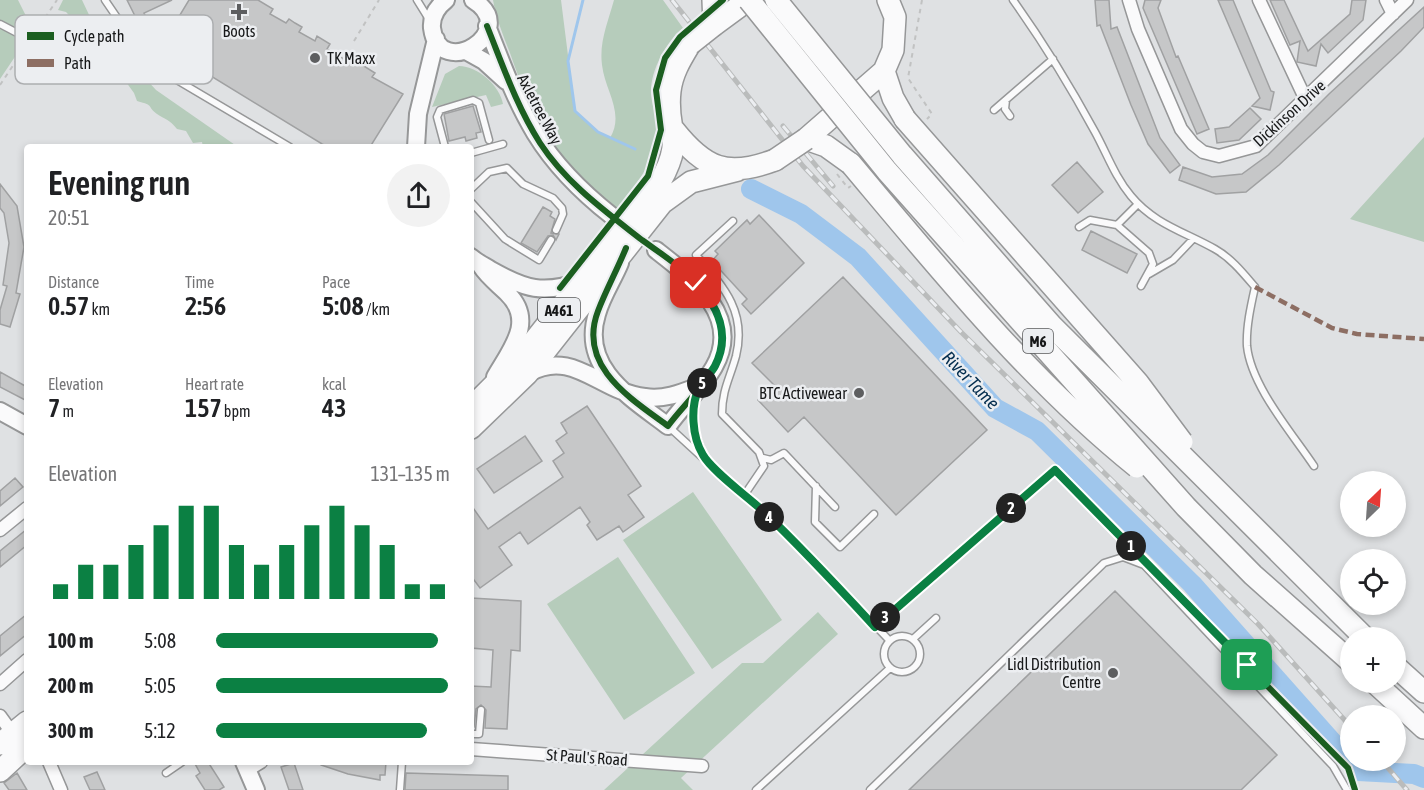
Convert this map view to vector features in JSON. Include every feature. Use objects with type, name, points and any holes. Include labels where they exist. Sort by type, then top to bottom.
[{"type":"highway","points":[[713,0],[714,25]]},
{"type":"highway","points":[[748,0],[690,44],[677,65],[670,90],[670,109],[674,130],[701,160],[738,170],[753,168],[775,160],[806,139],[884,72],[893,50],[895,6]]},
{"type":"highway","name":"M6","points":[[748,0],[887,171],[1186,507],[1253,575],[1340,652]]},
{"type":"highway","name":"M6","points":[[776,0],[895,147],[1051,325],[1354,627]]},
{"type":"highway","points":[[884,72],[892,98],[905,119],[1138,383],[1174,429],[1202,475]]},
{"type":"highway","name":"A461","points":[[477,403],[519,360],[660,182],[674,154],[674,130]]},
{"type":"highway","points":[[806,139],[844,156],[948,279],[1091,430],[1186,507]]},
{"type":"highway","name":"A461","points":[[474,425],[527,374],[626,248],[673,193],[706,176],[738,170]]},
{"type":"highway","points":[[1406,676],[1424,692]]},
{"type":"highway","points":[[1386,693],[1424,728]]},
{"type":"highway","points":[[0,771],[17,737]]},
{"type":"street","points":[[416,144],[418,114],[428,79],[438,7],[444,0]]},
{"type":"street","name":"Dickinson Drive","points":[[1129,0],[1138,29],[1181,129],[1192,144],[1203,152],[1219,156],[1256,146],[1407,0]]},
{"type":"street","points":[[1259,0],[1306,100]]},
{"type":"street","points":[[1386,0],[1393,14]]},
{"type":"street","name":"Axletree Way","points":[[479,2],[511,87],[528,123],[555,163],[582,192],[612,216]]},
{"type":"street","points":[[428,79],[461,52],[481,42],[487,26]]},
{"type":"street","name":"Axletree Way","points":[[434,32],[448,50],[484,60],[511,87]]},
{"type":"street","points":[[626,248],[597,312],[593,328],[593,343],[600,365],[622,392],[657,398],[699,386]]},
{"type":"street","points":[[527,374],[546,363],[563,363],[622,392],[668,426],[715,366],[721,352],[720,318],[716,308],[702,289],[656,250]]},
{"type":"street","points":[[479,268],[529,288],[560,288],[582,281]]},
{"type":"street","points":[[477,403],[518,340],[522,321],[516,302],[479,268]]},
{"type":"street","points":[[0,411],[24,424]]},
{"type":"street","points":[[0,530],[24,510]]},
{"type":"street","points":[[0,684],[24,663]]},
{"type":"street","points":[[0,716],[17,737]]},
{"type":"street","name":"St Paul's Road","points":[[474,749],[702,766]]},
{"type":"street","points":[[50,765],[61,790]]},
{"type":"street","points":[[251,765],[256,790]]},
{"type":"lane","points":[[105,0],[115,15]]},
{"type":"lane","points":[[417,0],[434,32]]},
{"type":"lane","points":[[1012,0],[1053,59],[1096,133],[1115,173],[1138,204],[1151,217],[1216,250],[1234,264],[1255,287],[1250,307],[1247,346],[1256,380],[1314,466]]},
{"type":"lane","points":[[0,24],[15,32]]},
{"type":"lane","points":[[994,110],[1053,59]]},
{"type":"lane","points":[[184,84],[285,144]]},
{"type":"lane","points":[[445,144],[437,117],[440,110],[473,100],[479,103],[489,140]]},
{"type":"lane","points":[[1006,100],[1005,109],[1010,116]]},
{"type":"lane","points":[[474,152],[503,144]]},
{"type":"lane","points":[[474,186],[496,168],[507,168],[523,184],[558,203],[562,214],[556,231]]},
{"type":"lane","points":[[1117,225],[1138,204]]},
{"type":"lane","points":[[474,205],[504,239],[539,260],[551,240]]},
{"type":"lane","points":[[1079,227],[1090,220],[1117,225],[1149,253],[1153,264],[1140,286]]},
{"type":"lane","points":[[733,221],[696,255],[730,295],[736,315],[736,356],[722,396],[722,414],[763,458],[771,460],[784,453],[835,507]]},
{"type":"lane","points":[[1148,274],[1173,260],[1193,239]]},
{"type":"lane","points":[[699,386],[693,418],[703,456]]},
{"type":"lane","points":[[668,426],[745,494],[800,547],[889,640]]},
{"type":"lane","points":[[745,494],[762,472],[763,458]]},
{"type":"lane","points":[[816,486],[815,522],[840,547],[874,514]]},
{"type":"lane","points":[[870,790],[1104,563],[1123,557],[1144,565],[1333,766],[1347,790]]},
{"type":"lane","points":[[913,639],[936,618]]},
{"type":"lane","points":[[890,668],[884,657],[889,640],[901,636],[913,639]]},
{"type":"lane","points":[[890,668],[906,671],[916,665],[920,654],[913,639]]},
{"type":"lane","points":[[756,790],[890,668]]},
{"type":"lane","points":[[474,734],[479,734],[481,710]]},
{"type":"lane","points":[[166,773],[178,765]]},
{"type":"lane","points":[[400,790],[402,765]]},
{"type":"path","points":[[47,15],[57,0]]},
{"type":"path","points":[[354,41],[378,0]]},
{"type":"path","points":[[922,0],[908,78],[932,114]]},
{"type":"path","points":[[0,85],[15,63]]},
{"type":"green space","points":[[0,0],[18,0],[26,15],[15,15],[15,57],[0,79]]},
{"type":"green space","points":[[63,0],[82,0],[89,15],[69,15],[58,10]]},
{"type":"green space","points":[[493,0],[561,0],[575,111],[598,132],[610,138],[616,120],[615,111],[601,57],[614,0],[663,0],[683,28],[665,49],[653,76],[651,94],[657,131],[653,152],[644,173],[618,209],[580,176],[551,140],[539,120],[519,77]]},
{"type":"green space","points":[[459,66],[473,69],[487,78],[498,90],[503,104],[491,107],[486,95],[432,107],[445,74]]},
{"type":"green space","points":[[127,84],[151,84],[234,144],[193,143],[186,131],[177,129],[149,105],[137,101]]},
{"type":"green space","points":[[1424,137],[1424,242],[1350,219]]},
{"type":"green space","points":[[693,492],[782,620],[712,669],[623,540]]},
{"type":"green space","points":[[618,557],[695,673],[624,720],[547,604]]},
{"type":"green space","points":[[818,612],[838,634],[681,778],[693,790],[604,790],[742,663],[763,663]]},
{"type":"building","points":[[127,0],[172,0],[144,13],[145,15],[134,15]]},
{"type":"building","points":[[189,0],[258,0],[273,9],[270,14],[286,23],[289,19],[302,27],[299,32],[315,41],[317,36],[330,44],[327,49],[354,65],[356,61],[375,73],[372,77],[403,94],[372,144],[322,144],[213,77],[213,15],[180,15]]},
{"type":"building","points":[[1095,0],[1109,0],[1111,29],[1117,27],[1160,138],[1180,165],[1170,173],[1148,144],[1131,105],[1100,25],[1097,26]]},
{"type":"building","points":[[1145,0],[1161,0],[1158,8],[1176,57],[1178,56],[1209,129],[1197,134],[1143,8]]},
{"type":"building","points":[[1218,0],[1233,0],[1271,91],[1274,92],[1270,110],[1252,106],[1260,98]]},
{"type":"building","points":[[1270,0],[1284,0],[1308,51],[1350,14],[1352,0],[1366,0],[1363,20],[1328,53],[1321,44],[1316,66],[1297,62],[1300,41],[1290,45]]},
{"type":"building","points":[[1424,7],[1424,27],[1401,51],[1279,165],[1246,192],[1216,194],[1179,180],[1183,167],[1212,177],[1242,174],[1268,155],[1329,94]]},
{"type":"building","points":[[473,106],[481,132],[476,133],[477,138],[466,141],[465,137],[449,141],[444,114]]},
{"type":"building","points":[[1250,108],[1261,119],[1239,140],[1217,143],[1215,129],[1229,127]]},
{"type":"building","points":[[1077,162],[1103,192],[1078,213],[1052,185]]},
{"type":"building","points":[[0,184],[17,206],[24,247],[16,293],[20,294],[10,327],[0,324],[0,310],[7,286],[3,285],[9,243],[4,213],[0,208]]},
{"type":"building","points":[[543,207],[552,212],[550,216],[555,219],[551,233],[559,234],[556,240],[553,235],[548,236],[537,252],[521,243]]},
{"type":"building","points":[[759,215],[804,263],[751,314],[742,304],[747,299],[712,261],[718,254],[715,251],[747,220],[750,224]]},
{"type":"building","points":[[1091,231],[1137,254],[1127,273],[1082,250]]},
{"type":"building","name":"BTC Activewear","points":[[843,277],[987,430],[896,515],[804,417],[788,432],[758,400],[774,385],[752,363]]},
{"type":"building","points":[[0,372],[24,385],[24,399],[0,387]]},
{"type":"building","points":[[587,406],[641,486],[628,495],[644,517],[623,532],[619,526],[597,540],[587,525],[590,522],[580,507],[528,544],[520,532],[499,547],[512,565],[480,588],[474,580],[474,509],[488,529],[563,477],[553,461],[564,453],[556,441],[567,433],[561,423]]},
{"type":"building","points":[[525,436],[542,461],[494,493],[477,469]]},
{"type":"building","points":[[15,478],[23,487],[0,506],[0,491]]},
{"type":"building","points":[[24,531],[24,547],[0,567],[0,551]]},
{"type":"building","name":"Lidl Distribution Centre","points":[[1115,591],[1277,755],[1241,790],[909,790]]},
{"type":"building","points":[[474,598],[521,601],[520,651],[511,650],[507,729],[485,728],[486,710],[481,705],[476,709],[474,727],[474,686],[491,687],[493,650],[474,648]]},
{"type":"building","points":[[24,616],[24,636],[0,656],[0,636]]},
{"type":"building","points":[[196,765],[210,765],[224,787],[219,790],[205,790],[196,776],[200,773]]},
{"type":"building","points":[[295,765],[303,790],[289,790],[281,767]]},
{"type":"building","points":[[321,765],[386,765],[385,775],[380,775],[380,780],[348,774]]},
{"type":"building","points":[[97,772],[105,790],[90,790],[84,777]]},
{"type":"building","points":[[17,773],[27,790],[9,790],[4,783]]},
{"type":"building","points":[[406,773],[508,776],[508,790],[405,790]]},
{"type":"waterway","points":[[583,0],[568,61],[575,111],[598,132],[635,149]]},
{"type":"waterway","name":"River Tame","points":[[751,189],[801,214],[858,257],[995,408],[1037,431],[1192,584],[1358,771],[1414,774],[1424,778]]},
{"type":"railway","points":[[672,0],[803,166],[961,332],[1258,624],[1340,715]]},
{"type":"railway","points":[[783,126],[833,186]]},
{"type":"railway","points":[[1391,771],[1407,790]]},
{"type":"marked path","points":[[1255,287],[1332,328],[1357,334],[1424,339]]},
{"type":"cycle path","points":[[560,288],[648,176],[661,130],[656,90],[665,58],[680,37],[723,0]]},
{"type":"cycle path","points":[[487,26],[524,115],[550,157],[574,184],[600,207],[682,269],[706,293],[715,307],[722,338],[716,363],[702,385],[668,426],[638,404],[611,379],[601,364],[595,348],[593,331],[598,311],[626,248]]},
{"type":"cycle path","points":[[875,627],[1055,470],[1348,768],[1355,790]]},
{"type":"place","name":"Boots","points":[[239,12]]},
{"type":"place","name":"TK Maxx","points":[[315,58]]},
{"type":"place","name":"BTC Activewear","points":[[859,393]]},
{"type":"place","name":"Lidl Distribution Centre","points":[[1113,673]]},
{"type":"route","points":[[696,283],[708,295],[716,308],[722,328],[721,352],[715,366],[699,386],[694,408],[694,429],[703,456],[800,547],[875,627],[1055,470],[1096,509],[1247,665]]}]
